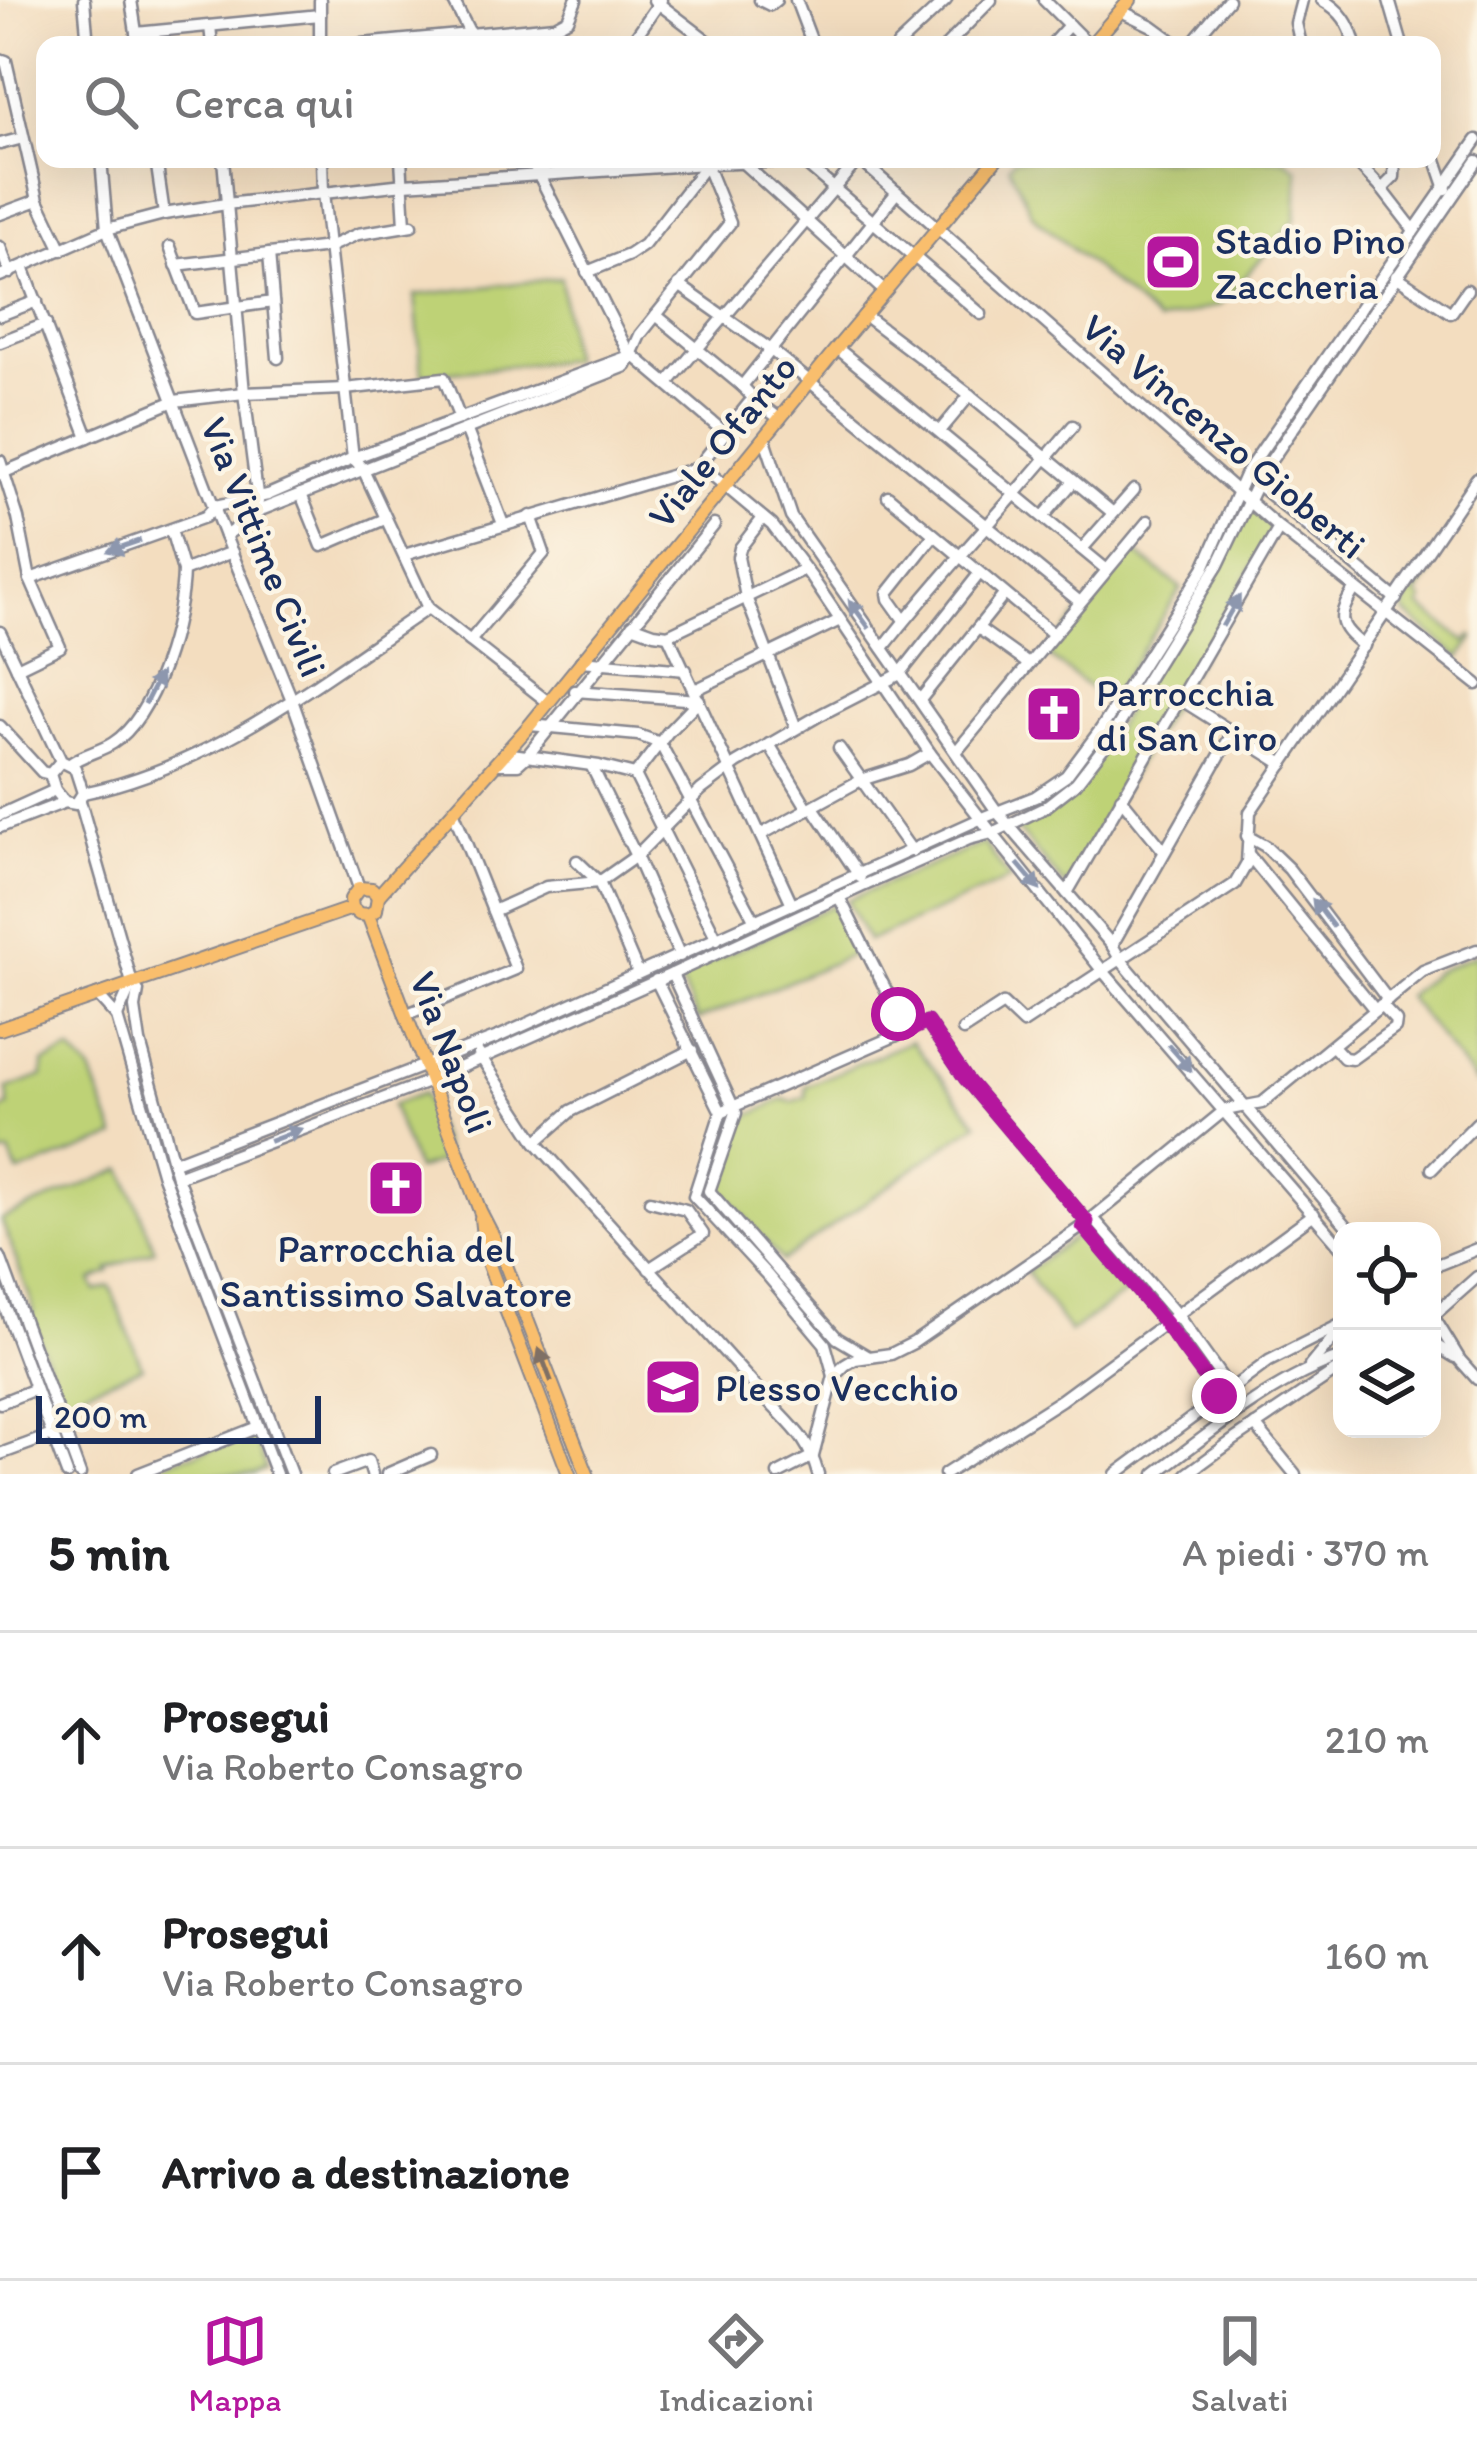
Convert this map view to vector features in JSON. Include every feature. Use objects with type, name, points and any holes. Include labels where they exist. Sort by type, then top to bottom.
[{"type":"main road","points":[[1098,36],[1125,5]]},
{"type":"main road","name":"Viale Ofanto","points":[[378,896],[530,724],[988,168]]},
{"type":"main road","points":[[359,888],[378,896],[376,910],[368,915],[352,908],[351,898],[359,888]]},
{"type":"main road","points":[[0,1029],[352,908]]},
{"type":"main road","name":"Via Napoli","points":[[368,915],[480,1211],[587,1474]]},
{"type":"main road","name":"Via Napoli","points":[[480,1211],[485,1256],[569,1474]]},
{"type":"street","points":[[83,0],[87,36]]},
{"type":"street","points":[[131,0],[137,36]]},
{"type":"street","points":[[320,0],[320,36]]},
{"type":"street","points":[[453,0],[471,36]]},
{"type":"street","points":[[491,36],[555,26],[568,20],[576,0]]},
{"type":"street","points":[[760,0],[770,5],[776,0]]},
{"type":"street","points":[[796,0],[810,36]]},
{"type":"street","points":[[908,36],[946,0]]},
{"type":"street","points":[[956,36],[991,0]]},
{"type":"street","points":[[1198,36],[1228,0]]},
{"type":"street","points":[[1299,36],[1296,22],[1302,0]]},
{"type":"street","points":[[1322,0],[1339,11],[1352,36]]},
{"type":"street","points":[[1389,0],[1399,36]]},
{"type":"street","points":[[636,36],[658,1],[702,36]]},
{"type":"street","points":[[1051,2],[1081,36]]},
{"type":"street","points":[[1125,5],[1166,36]]},
{"type":"street","points":[[154,36],[320,15]]},
{"type":"street","points":[[1059,36],[1069,25]]},
{"type":"street","points":[[210,26],[211,36]]},
{"type":"street","points":[[0,59],[6,61],[38,200],[62,250]]},
{"type":"street","points":[[0,144],[22,138]]},
{"type":"street","points":[[174,1162],[472,1047],[792,904],[839,896],[912,851],[1035,797],[1066,776],[1218,566],[1257,484],[1396,277],[1477,140]]},
{"type":"street","points":[[1157,653],[1267,441],[1413,229],[1448,191],[1462,184],[1477,161]]},
{"type":"street","name":"Via Vittime Civili","points":[[101,168],[107,229],[292,700],[359,888]]},
{"type":"street","points":[[157,168],[164,214]]},
{"type":"street","points":[[224,168],[260,512]]},
{"type":"street","points":[[322,168],[353,458],[363,469],[428,608],[548,702]]},
{"type":"street","points":[[176,265],[329,248],[358,234],[409,225],[402,168]]},
{"type":"street","points":[[534,168],[632,355],[724,432]]},
{"type":"street","points":[[538,176],[544,168]]},
{"type":"street","points":[[0,248],[5,275],[107,229],[164,214],[404,184],[650,168]]},
{"type":"street","points":[[587,272],[644,245],[703,168]]},
{"type":"street","points":[[225,536],[260,512],[632,355],[640,335],[730,223],[708,168]]},
{"type":"street","points":[[749,168],[884,291]]},
{"type":"street","points":[[815,168],[833,190],[981,314]]},
{"type":"street","points":[[668,383],[851,168]]},
{"type":"street","name":"Via Vincenzo Gioberti","points":[[870,168],[1279,528],[1477,684]]},
{"type":"street","points":[[1364,168],[1413,229]]},
{"type":"street","points":[[1382,189],[1394,177],[1394,168]]},
{"type":"street","points":[[1439,168],[1448,191]]},
{"type":"street","points":[[1462,184],[1477,195]]},
{"type":"street","points":[[742,386],[898,192]]},
{"type":"street","points":[[0,214],[38,200]]},
{"type":"street","points":[[170,247],[195,313],[274,302]]},
{"type":"street","points":[[269,254],[278,358]]},
{"type":"street","points":[[23,267],[88,437]]},
{"type":"street","points":[[1396,277],[1451,313],[1467,290]]},
{"type":"street","points":[[680,285],[771,350],[1080,602]]},
{"type":"street","points":[[0,315],[37,301]]},
{"type":"street","points":[[656,315],[780,419]]},
{"type":"street","points":[[865,315],[1113,513]]},
{"type":"street","points":[[0,342],[46,324]]},
{"type":"street","points":[[837,348],[1108,570]]},
{"type":"street","points":[[17,668],[60,647],[30,579],[18,518],[1,469],[174,401],[445,378],[503,524]]},
{"type":"street","points":[[940,431],[970,395]]},
{"type":"street","points":[[704,466],[724,432],[756,401]]},
{"type":"street","points":[[30,579],[205,517],[215,506],[257,498],[353,458],[463,425]]},
{"type":"street","points":[[883,648],[1072,426]]},
{"type":"street","points":[[765,439],[790,517],[998,813],[1343,1222]]},
{"type":"street","points":[[704,466],[765,520],[805,568],[882,684],[992,833],[1102,970],[1333,1237]]},
{"type":"street","points":[[404,555],[704,466]]},
{"type":"street","points":[[963,1030],[1003,1004],[1023,1024],[1234,884],[1247,862],[1250,812],[1477,478]]},
{"type":"street","points":[[1044,516],[1073,482]]},
{"type":"street","name":"Via Vincenzo Gioberti","points":[[1257,484],[1396,599]]},
{"type":"street","points":[[1082,549],[1134,490]]},
{"type":"street","points":[[301,494],[322,546],[385,519]]},
{"type":"street","points":[[888,496],[1052,633]]},
{"type":"street","points":[[788,508],[776,520],[765,520],[740,548],[739,557],[746,596],[796,728]]},
{"type":"street","points":[[470,641],[544,553],[531,516]]},
{"type":"street","points":[[956,752],[1148,521]]},
{"type":"street","name":"Viale Ofanto","points":[[527,756],[714,525]]},
{"type":"street","points":[[1066,893],[1279,528]]},
{"type":"street","points":[[50,774],[113,743],[138,718],[163,668],[178,624],[183,571],[171,530]]},
{"type":"street","points":[[904,620],[888,593],[934,535]]},
{"type":"street","points":[[183,571],[232,552]]},
{"type":"street","points":[[632,625],[668,635],[805,568]]},
{"type":"street","points":[[493,911],[546,887],[599,882],[636,856],[690,801],[730,769],[900,674],[979,574]]},
{"type":"street","points":[[1355,588],[1341,620],[1345,632],[1364,646]]},
{"type":"street","points":[[920,700],[1004,595]]},
{"type":"street","points":[[0,827],[65,802],[76,804],[82,797],[183,762],[292,700],[428,608]]},
{"type":"street","points":[[635,775],[697,695],[840,620]]},
{"type":"street","points":[[978,628],[1028,663]]},
{"type":"street","points":[[0,632],[65,763],[75,768],[138,991],[135,1008],[140,1042],[177,1177],[272,1473]]},
{"type":"street","points":[[668,635],[792,904]]},
{"type":"street","points":[[581,662],[686,670]]},
{"type":"street","points":[[177,1177],[430,1081],[672,974],[821,898],[992,833],[1044,808],[1076,783],[1110,740],[1145,672]]},
{"type":"street","points":[[560,688],[697,695]]},
{"type":"street","points":[[1180,699],[1283,764]]},
{"type":"street","points":[[530,724],[638,734],[660,743],[755,921]]},
{"type":"street","points":[[0,726],[42,772],[50,774]]},
{"type":"street","points":[[1112,945],[1233,732]]},
{"type":"street","points":[[769,744],[862,880]]},
{"type":"street","points":[[839,748],[912,851]]},
{"type":"street","points":[[761,834],[861,780],[931,753]]},
{"type":"street","points":[[500,758],[518,764],[527,756],[635,775]]},
{"type":"street","points":[[591,765],[680,956]]},
{"type":"street","points":[[50,774],[65,802]]},
{"type":"street","points":[[635,775],[717,939]]},
{"type":"street","points":[[0,815],[55,790]]},
{"type":"street","points":[[1121,798],[1164,850]]},
{"type":"street","points":[[405,1015],[516,969],[454,813]]},
{"type":"street","points":[[1247,836],[1289,868],[1382,1005]]},
{"type":"street","points":[[1248,854],[1396,1021],[1395,1028],[1352,1060],[1333,1046]]},
{"type":"street","points":[[577,861],[599,882],[638,973]]},
{"type":"street","points":[[839,896],[910,1030]]},
{"type":"street","points":[[1065,922],[1077,905]]},
{"type":"street","points":[[834,1376],[845,1364],[891,1354],[913,1343],[1088,1222],[1225,1110],[1262,1103],[1423,971],[1477,950]]},
{"type":"street","points":[[672,974],[727,1109],[694,1196],[831,1341],[869,1357]]},
{"type":"street","points":[[656,980],[691,1052],[727,1109]]},
{"type":"street","points":[[117,1017],[132,983]]},
{"type":"street","points":[[97,995],[117,1017],[163,1176],[291,1474]]},
{"type":"street","points":[[727,1109],[927,1022],[966,1079],[1225,1393]]},
{"type":"street","points":[[536,1142],[571,1112],[691,1052],[701,1038]]},
{"type":"street","points":[[472,1047],[536,1142],[802,1435],[818,1474]]},
{"type":"street","points":[[150,1127],[162,1120]]},
{"type":"street","points":[[1432,1169],[1477,1123]]},
{"type":"street","points":[[649,1269],[703,1234],[686,1210],[650,1202]]},
{"type":"street","points":[[945,1474],[1060,1400],[1314,1214]]},
{"type":"street","points":[[1088,1222],[1177,1315],[1225,1393]]},
{"type":"street","points":[[1441,1264],[1477,1245]]},
{"type":"street","points":[[0,1257],[80,1474]]},
{"type":"street","points":[[1441,1309],[1474,1281]]},
{"type":"street","points":[[0,1294],[67,1474]]},
{"type":"street","points":[[1116,1474],[1269,1361],[1334,1330]]},
{"type":"street","points":[[1308,1368],[1339,1330]]},
{"type":"street","points":[[1440,1330],[1477,1378]]},
{"type":"street","points":[[778,1474],[813,1457],[834,1376],[831,1341]]},
{"type":"street","points":[[1441,1348],[1460,1360]]},
{"type":"street","points":[[1155,1474],[1308,1368],[1333,1360]]},
{"type":"street","points":[[1187,1474],[1333,1373]]},
{"type":"street","points":[[0,1402],[35,1389]]},
{"type":"street","points":[[1256,1425],[1295,1474]]},
{"type":"street","points":[[138,1474],[258,1426]]},
{"type":"street","points":[[0,1454],[52,1435]]},
{"type":"street","points":[[387,1474],[431,1455]]},
{"type":"street","points":[[333,1474],[368,1461],[372,1474]]},
{"type":"green space","name":"Stadio Pino Zaccheria","points":[[1010,168],[1298,170],[1296,219],[1220,305],[1158,322],[1033,216]]},
{"type":"green space","points":[[561,278],[570,360],[422,375],[415,295]]},
{"type":"green space","points":[[1249,507],[1275,528],[1066,887],[1016,828],[1080,786]]},
{"type":"green space","points":[[1132,550],[1181,588],[1108,703],[1046,654]]},
{"type":"green space","points":[[1427,570],[1432,573],[1417,594],[1423,600],[1420,606],[1466,642],[1474,638],[1460,658],[1404,612],[1407,599]]},
{"type":"green space","points":[[984,843],[1010,879],[868,941],[847,900]]},
{"type":"green space","points":[[833,905],[854,954],[698,1020],[678,977]]},
{"type":"green space","points":[[1477,954],[1477,1084],[1407,996],[1435,972]]},
{"type":"green space","points":[[911,1041],[978,1123],[782,1261],[720,1188],[741,1120],[783,1099],[792,1102],[806,1097],[806,1086]]},
{"type":"green space","points":[[71,1051],[91,1072],[116,1137],[18,1173],[10,1153],[0,1155],[0,1110],[9,1106],[7,1089],[43,1076],[43,1063]]},
{"type":"green space","points":[[423,1093],[448,1159],[416,1170],[392,1105]]},
{"type":"green space","points":[[123,1169],[155,1250],[91,1280],[96,1291],[110,1286],[142,1367],[62,1399],[29,1314],[34,1312],[32,1303],[1,1219]]},
{"type":"green space","points":[[1082,1231],[1128,1291],[1070,1332],[1026,1272]]},
{"type":"green space","points":[[255,1436],[266,1469],[254,1474],[145,1474],[173,1460]]},
{"type":"place","name":"Stadio Pino Zaccheria","points":[[1173,262]]},
{"type":"place","name":"Parrocchia di San Ciro","points":[[1054,714]]},
{"type":"place","name":"Parrocchia del Santissimo Salvatore","points":[[396,1188]]},
{"type":"place","name":"Plesso Vecchio","points":[[673,1387]]},
{"type":"route","points":[[898,1014],[910,1030],[927,1022],[966,1079],[1087,1222],[1083,1226],[1219,1396]]}]
